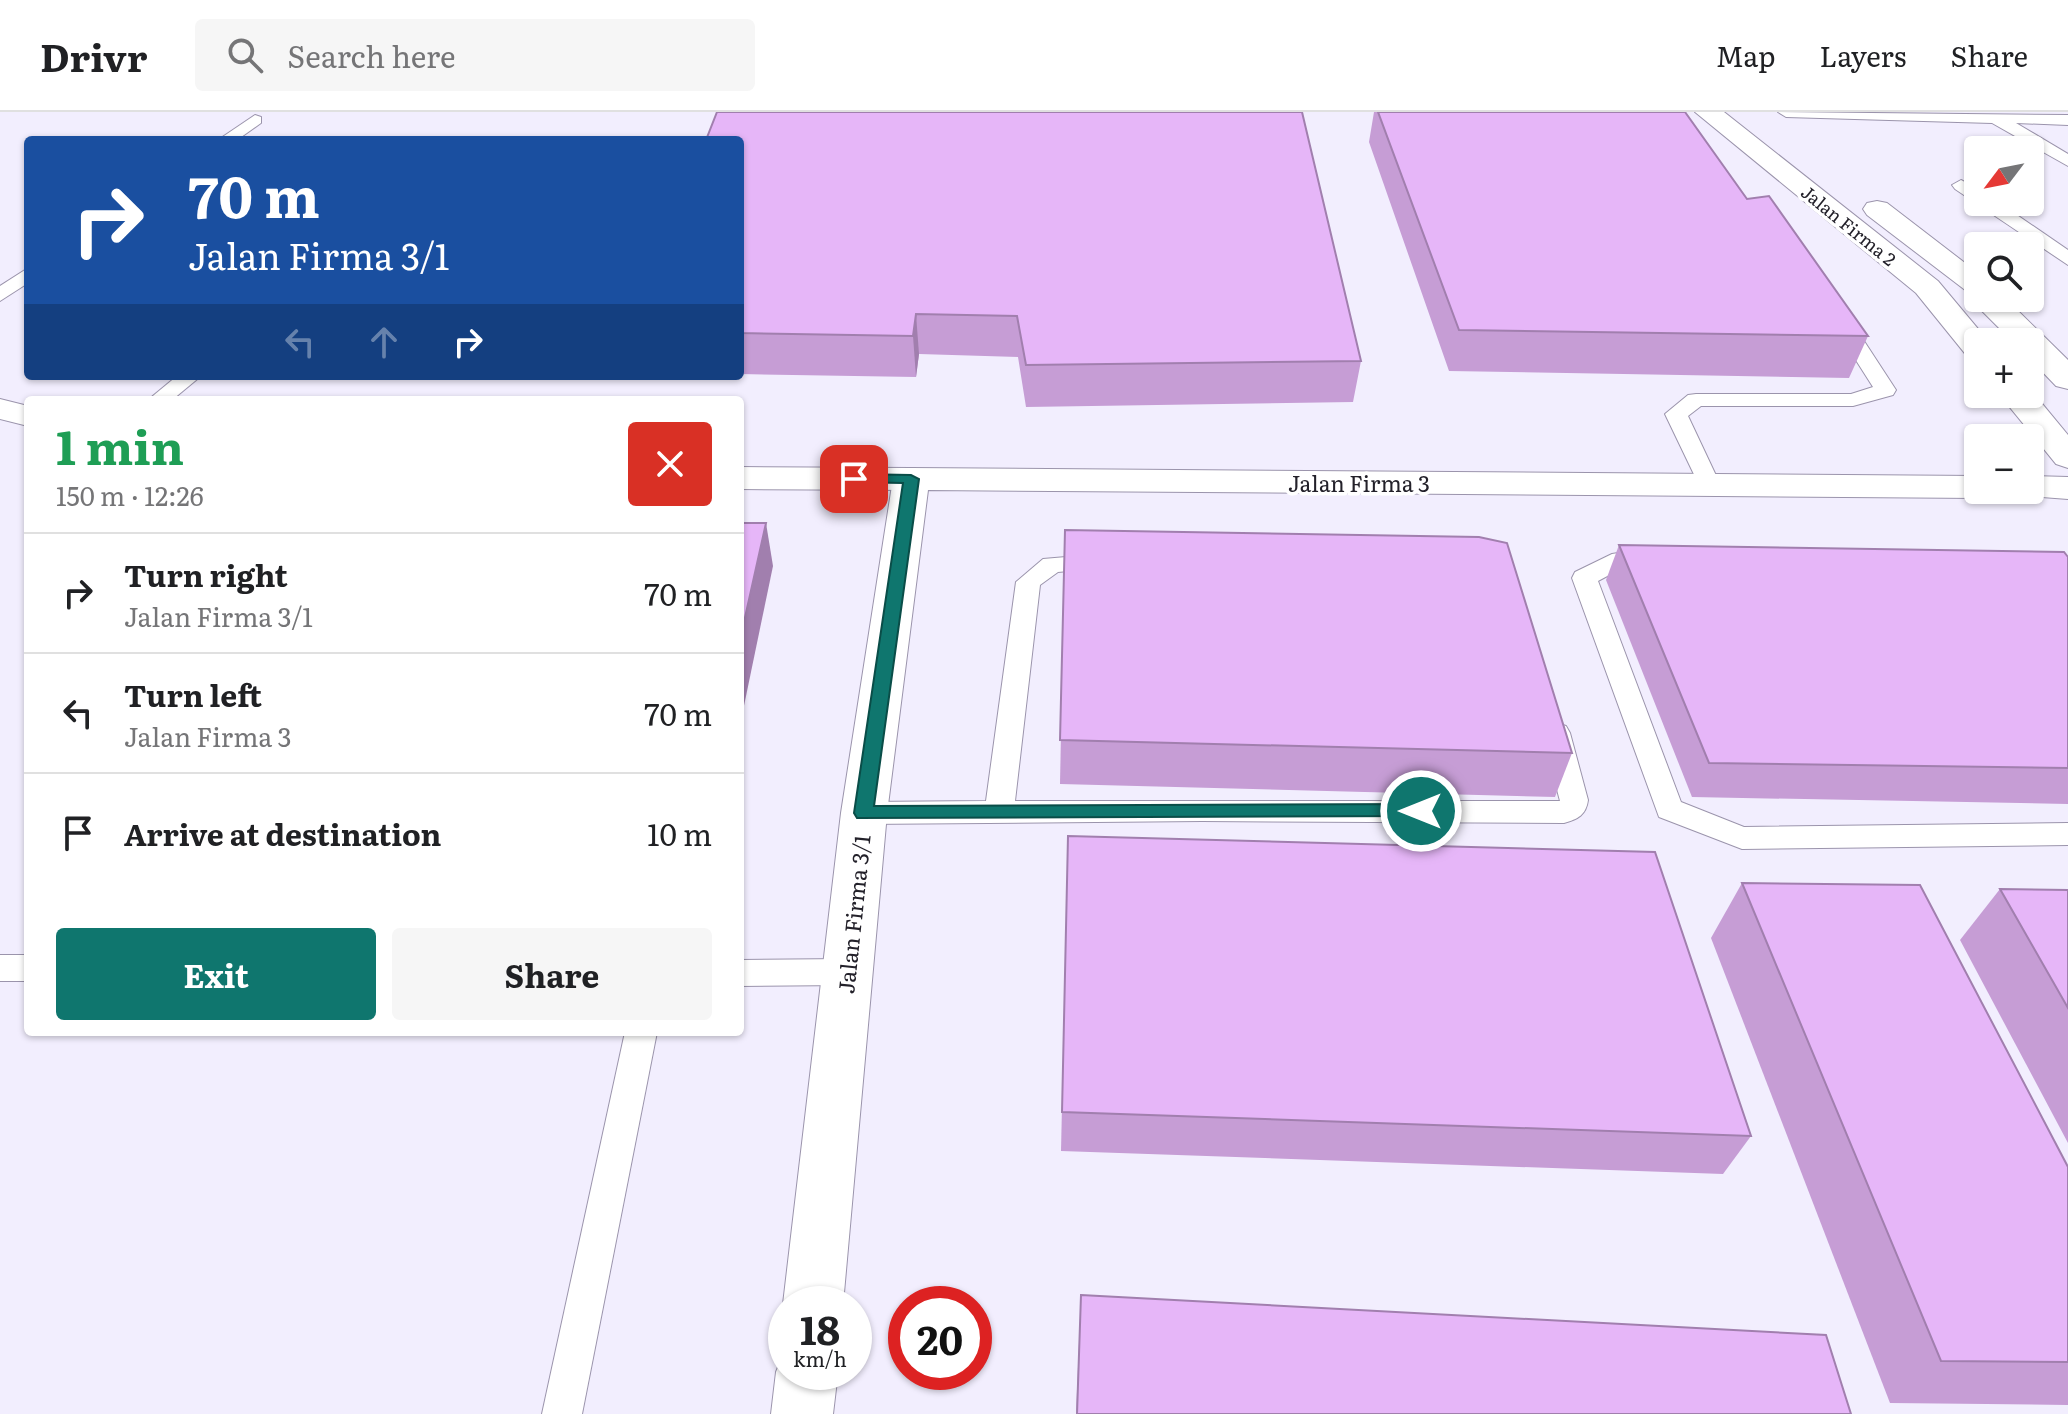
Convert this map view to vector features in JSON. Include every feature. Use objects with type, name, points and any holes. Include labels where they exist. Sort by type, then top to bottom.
[{"type":"street","name":"Jalan Firma 2","points":[[1708,112],[1927,287],[1964,332]]},
{"type":"street","points":[[1775,117],[1789,141]]},
{"type":"street","name":"Jalan Firma 2","points":[[1851,189],[1964,277]]},
{"type":"street","points":[[2002,312],[2061,365]]},
{"type":"street","points":[[2028,408],[2068,457]]},
{"type":"street","points":[[0,409],[24,415]]},
{"type":"street","name":"Jalan Firma 3","points":[[744,478],[1964,487]]},
{"type":"street","name":"Jalan Firma 3/1","points":[[815,1286],[864,813],[911,479]]},
{"type":"street","points":[[2044,487],[2068,488]]},
{"type":"street","points":[[802,1414],[805,1390]]},
{"type":"lane","points":[[1775,117],[2068,120]]},
{"type":"lane","points":[[1994,118],[2068,161]]},
{"type":"lane","points":[[232,136],[255,120]]},
{"type":"lane","points":[[2006,216],[2068,259]]},
{"type":"lane","points":[[0,295],[24,277]]},
{"type":"lane","points":[[1709,484],[1676,414],[1696,400],[1853,400],[1885,390],[1829,302]]},
{"type":"lane","points":[[164,396],[185,380]]},
{"type":"lane","points":[[1667,554],[1621,559],[1584,578],[1669,809],[1742,838],[2068,834]]},
{"type":"lane","points":[[999,812],[1028,582],[1052,564],[1122,562]]},
{"type":"lane","points":[[864,813],[1564,812],[1573,807],[1574,800],[1549,710]]},
{"type":"lane","points":[[0,968],[24,968]]},
{"type":"lane","points":[[744,973],[846,972]]},
{"type":"lane","points":[[562,1414],[640,1036]]},
{"type":"building","points":[[717,112],[1302,112],[1361,361],[1026,365],[1017,316],[916,314],[913,336],[744,333],[744,136],[708,136]]},
{"type":"building","points":[[1378,112],[1685,112],[1747,199],[1769,196],[1868,336],[1459,330]]},
{"type":"building","points":[[744,523],[766,523],[744,622]]},
{"type":"building","points":[[1065,530],[1479,537],[1507,543],[1572,753],[1060,740]]},
{"type":"building","points":[[1619,545],[2064,552],[2068,557],[2068,768],[1709,763]]},
{"type":"building","points":[[1068,836],[1655,852],[1751,1136],[1062,1112]]},
{"type":"building","points":[[1742,883],[1920,885],[2068,1167],[2068,1362],[1941,1361]]},
{"type":"building","points":[[2000,889],[2068,890],[2068,1008]]},
{"type":"building","points":[[1081,1295],[1826,1335],[1851,1414],[1077,1414]]},
{"type":"route","points":[[854,479],[911,479],[864,813],[1421,811]]}]
